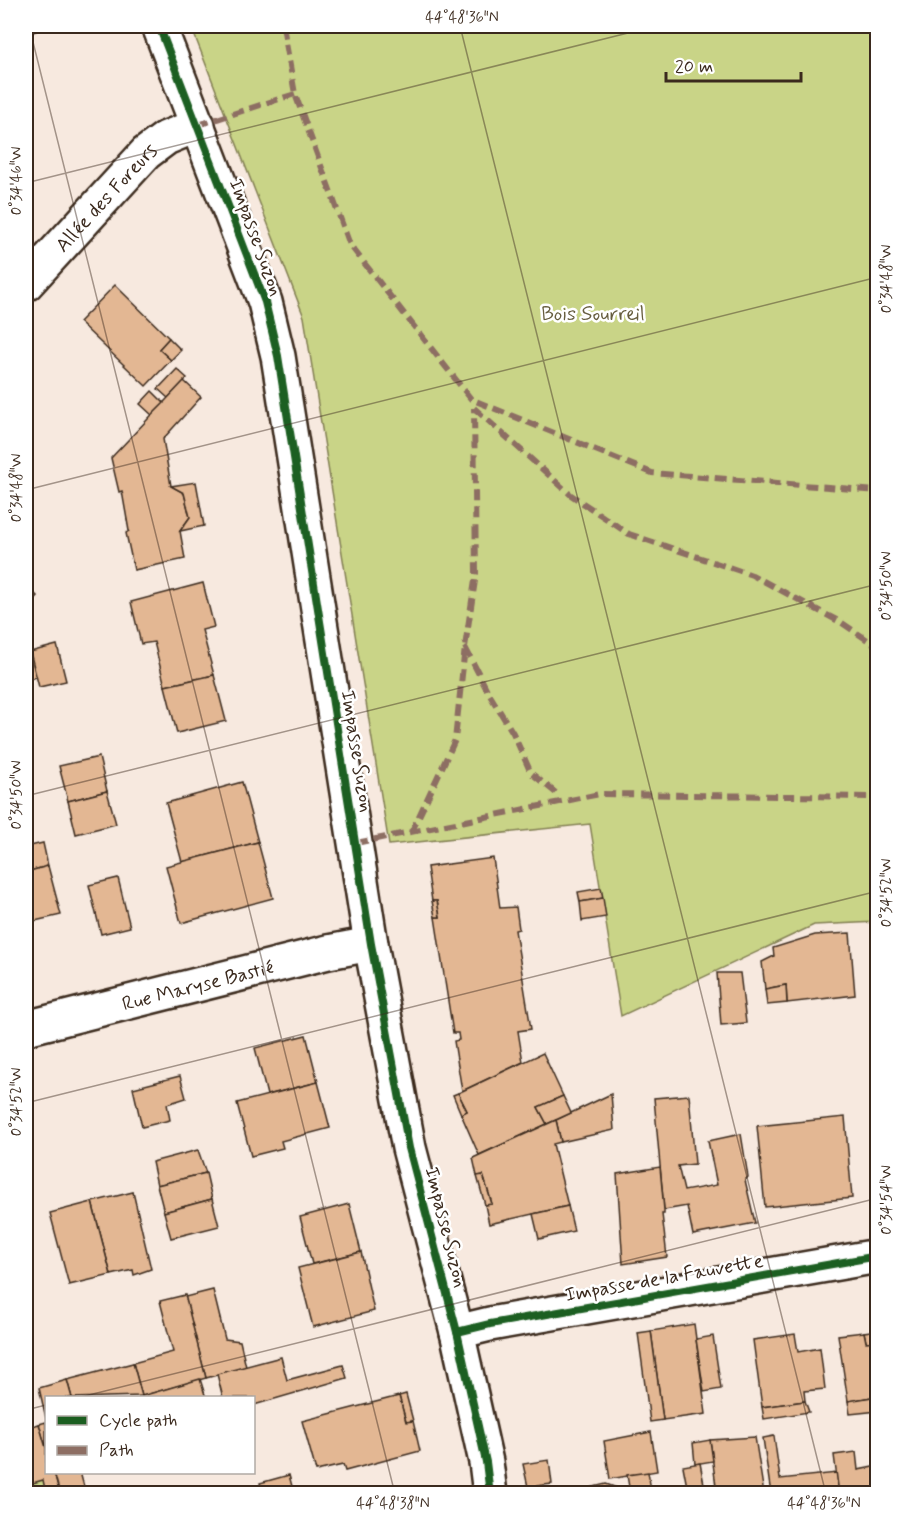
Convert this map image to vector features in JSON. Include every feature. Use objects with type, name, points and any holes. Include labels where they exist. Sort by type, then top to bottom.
[{"type":"street","name":"Impasse Suzon","points":[[159,26],[265,302],[278,356],[371,944],[409,1148],[457,1332],[486,1462],[490,1494]]},
{"type":"street","name":"Allée des Foreurs","points":[[26,284],[146,153],[166,138],[198,125]]},
{"type":"street","name":"Rue Maryse Bastié","points":[[26,1028],[327,952],[371,944]]},
{"type":"street","name":"Impasse de la Fauvette","points":[[457,1332],[490,1324],[878,1256]]},
{"type":"green space","name":"Bois Sourreil","points":[[191,26],[877,26],[877,922],[814,925],[621,1016],[590,824],[389,845],[304,317]]},
{"type":"green space","points":[[36,1425],[45,1454],[45,1474],[58,1493],[26,1494],[26,1428]]},
{"type":"building","points":[[26,26],[44,26],[45,27],[26,35]]},
{"type":"building","points":[[115,285],[169,338],[159,349],[171,360],[146,386],[79,322]]},
{"type":"building","points":[[169,338],[181,350],[171,360],[159,349]]},
{"type":"building","points":[[177,369],[187,378],[168,398],[158,389]]},
{"type":"building","points":[[184,381],[201,397],[163,439],[171,486],[184,493],[190,517],[180,531],[185,559],[134,570],[126,533],[129,531],[122,491],[119,492],[111,458]]},
{"type":"building","points":[[152,391],[164,403],[152,415],[140,404]]},
{"type":"building","points":[[196,482],[204,526],[180,531],[190,517],[184,493],[171,486]]},
{"type":"building","points":[[203,583],[214,627],[202,630],[214,675],[165,686],[154,642],[141,644],[131,602]]},
{"type":"building","points":[[26,585],[37,596],[26,608]]},
{"type":"building","points":[[26,634],[36,677],[26,680]]},
{"type":"building","points":[[57,645],[66,681],[39,687],[30,652]]},
{"type":"building","points":[[214,675],[226,721],[177,733],[165,686]]},
{"type":"building","points":[[99,757],[107,791],[68,801],[59,766]]},
{"type":"building","points":[[242,782],[258,842],[182,862],[166,803]]},
{"type":"building","points":[[107,791],[116,824],[76,834],[68,801]]},
{"type":"building","points":[[258,842],[273,898],[181,923],[166,866]]},
{"type":"building","points":[[43,843],[48,866],[26,872],[26,847]]},
{"type":"building","points":[[493,858],[500,908],[516,907],[519,929],[515,930],[531,1029],[518,1031],[523,1062],[462,1091],[454,1041],[459,1040],[458,1033],[453,1033],[435,917],[440,917],[437,901],[432,901],[427,867]]},
{"type":"building","points":[[48,866],[61,915],[26,923],[26,872]]},
{"type":"building","points":[[118,878],[130,927],[101,934],[89,885]]},
{"type":"building","points":[[601,888],[603,898],[580,902],[578,892]]},
{"type":"building","points":[[603,898],[606,917],[582,921],[580,902]]},
{"type":"building","points":[[432,901],[437,901],[440,917],[435,917]]},
{"type":"building","points":[[850,933],[855,995],[787,1003],[786,985],[765,989],[762,962],[774,956],[773,948],[815,935]]},
{"type":"building","points":[[717,973],[740,973],[746,1023],[721,1025]]},
{"type":"building","points":[[786,985],[787,1003],[767,1005],[765,989]]},
{"type":"building","points":[[306,1035],[318,1082],[267,1095],[255,1048]]},
{"type":"building","points":[[543,1053],[563,1096],[538,1107],[547,1124],[479,1155],[461,1114],[467,1111],[458,1093]]},
{"type":"building","points":[[180,1076],[186,1098],[167,1104],[170,1120],[142,1127],[133,1088]]},
{"type":"building","points":[[318,1082],[330,1128],[281,1141],[283,1148],[251,1156],[237,1103]]},
{"type":"building","points":[[458,1093],[467,1111],[461,1114],[453,1095]]},
{"type":"building","points":[[611,1094],[614,1130],[561,1142],[556,1120]]},
{"type":"building","points":[[689,1095],[695,1164],[678,1166],[684,1191],[717,1185],[708,1141],[741,1134],[748,1177],[745,1180],[755,1223],[693,1235],[687,1206],[664,1210],[654,1098]]},
{"type":"building","points":[[563,1096],[571,1113],[547,1124],[538,1107]]},
{"type":"building","points":[[845,1117],[852,1198],[765,1207],[757,1126]]},
{"type":"building","points":[[556,1120],[561,1142],[553,1144],[568,1206],[489,1224],[485,1205],[492,1204],[483,1175],[477,1176],[473,1158]]},
{"type":"building","points":[[198,1150],[206,1173],[157,1185],[152,1162]]},
{"type":"building","points":[[660,1167],[667,1257],[623,1264],[617,1174]]},
{"type":"building","points":[[206,1173],[212,1199],[164,1212],[157,1185]]},
{"type":"building","points":[[483,1175],[492,1204],[485,1205],[477,1176]]},
{"type":"building","points":[[133,1192],[151,1269],[134,1275],[133,1270],[111,1275],[92,1202]]},
{"type":"building","points":[[212,1199],[219,1226],[171,1238],[164,1212]]},
{"type":"building","points":[[92,1202],[111,1275],[69,1285],[50,1213]]},
{"type":"building","points":[[349,1204],[361,1252],[312,1264],[300,1217]]},
{"type":"building","points":[[568,1206],[574,1231],[539,1239],[533,1214]]},
{"type":"building","points":[[361,1252],[374,1311],[313,1327],[298,1268]]},
{"type":"building","points":[[213,1290],[225,1339],[240,1341],[246,1367],[206,1378],[185,1297]]},
{"type":"building","points":[[185,1295],[206,1378],[142,1396],[133,1363],[173,1352],[160,1301]]},
{"type":"building","points":[[694,1324],[706,1414],[663,1420],[651,1331]]},
{"type":"building","points":[[878,1330],[878,1341],[866,1342],[864,1332]]},
{"type":"building","points":[[651,1331],[663,1420],[650,1422],[638,1333]]},
{"type":"building","points":[[864,1332],[866,1342],[878,1341],[878,1396],[848,1401],[838,1335]]},
{"type":"building","points":[[795,1334],[798,1352],[820,1348],[825,1389],[804,1391],[805,1401],[762,1407],[753,1340]]},
{"type":"building","points":[[713,1336],[721,1389],[704,1392],[696,1339]]},
{"type":"building","points":[[281,1357],[287,1380],[343,1365],[347,1378],[255,1405],[255,1396],[222,1396],[217,1374]]},
{"type":"building","points":[[133,1363],[142,1396],[71,1396],[67,1380]]},
{"type":"building","points":[[200,1379],[205,1396],[142,1396]]},
{"type":"building","points":[[67,1380],[71,1396],[45,1396],[45,1414],[39,1388]]},
{"type":"building","points":[[406,1394],[413,1421],[406,1422],[399,1396]]},
{"type":"building","points":[[399,1396],[406,1422],[413,1421],[420,1451],[345,1471],[343,1465],[316,1471],[302,1421]]},
{"type":"building","points":[[878,1396],[878,1411],[850,1414],[848,1401]]},
{"type":"building","points":[[805,1401],[809,1412],[764,1419],[762,1407]]},
{"type":"building","points":[[45,1422],[45,1445],[39,1424]]},
{"type":"building","points":[[39,1424],[45,1445],[45,1474],[55,1474],[60,1494],[46,1494],[43,1480],[26,1485],[26,1428]]},
{"type":"building","points":[[651,1432],[657,1471],[610,1479],[604,1441]]},
{"type":"building","points":[[774,1436],[780,1479],[837,1473],[839,1494],[771,1494],[763,1438]]},
{"type":"building","points":[[755,1437],[764,1494],[717,1494],[710,1440]]},
{"type":"building","points":[[710,1440],[713,1461],[695,1464],[693,1443]]},
{"type":"building","points":[[856,1452],[858,1470],[878,1466],[878,1494],[839,1494],[834,1455]]},
{"type":"building","points":[[549,1460],[552,1484],[528,1487],[523,1464]]},
{"type":"building","points":[[700,1463],[704,1484],[687,1487],[683,1466]]},
{"type":"building","points":[[648,1472],[651,1490],[630,1493],[627,1475]]},
{"type":"building","points":[[55,1474],[81,1474],[86,1494],[60,1494]]},
{"type":"building","points":[[289,1475],[294,1494],[263,1494],[260,1483]]},
{"type":"building","points":[[606,1484],[620,1489],[620,1494],[564,1494]]},
{"type":"marked path","points":[[283,26],[295,94],[350,245],[471,399],[652,473],[878,491]]},
{"type":"marked path","points":[[198,125],[295,94]]},
{"type":"marked path","points":[[474,408],[571,495],[629,534],[752,575],[842,623],[878,647]]},
{"type":"marked path","points":[[411,833],[455,740],[476,574],[474,408]]},
{"type":"marked path","points":[[465,647],[488,692],[513,733],[531,773],[556,793]]},
{"type":"marked path","points":[[356,843],[600,794],[878,797]]},
{"type":"cycle path","points":[[159,26],[265,302],[278,356],[371,944],[409,1148],[457,1332],[486,1462],[490,1494]]},
{"type":"cycle path","points":[[457,1332],[490,1324],[878,1256]]}]
